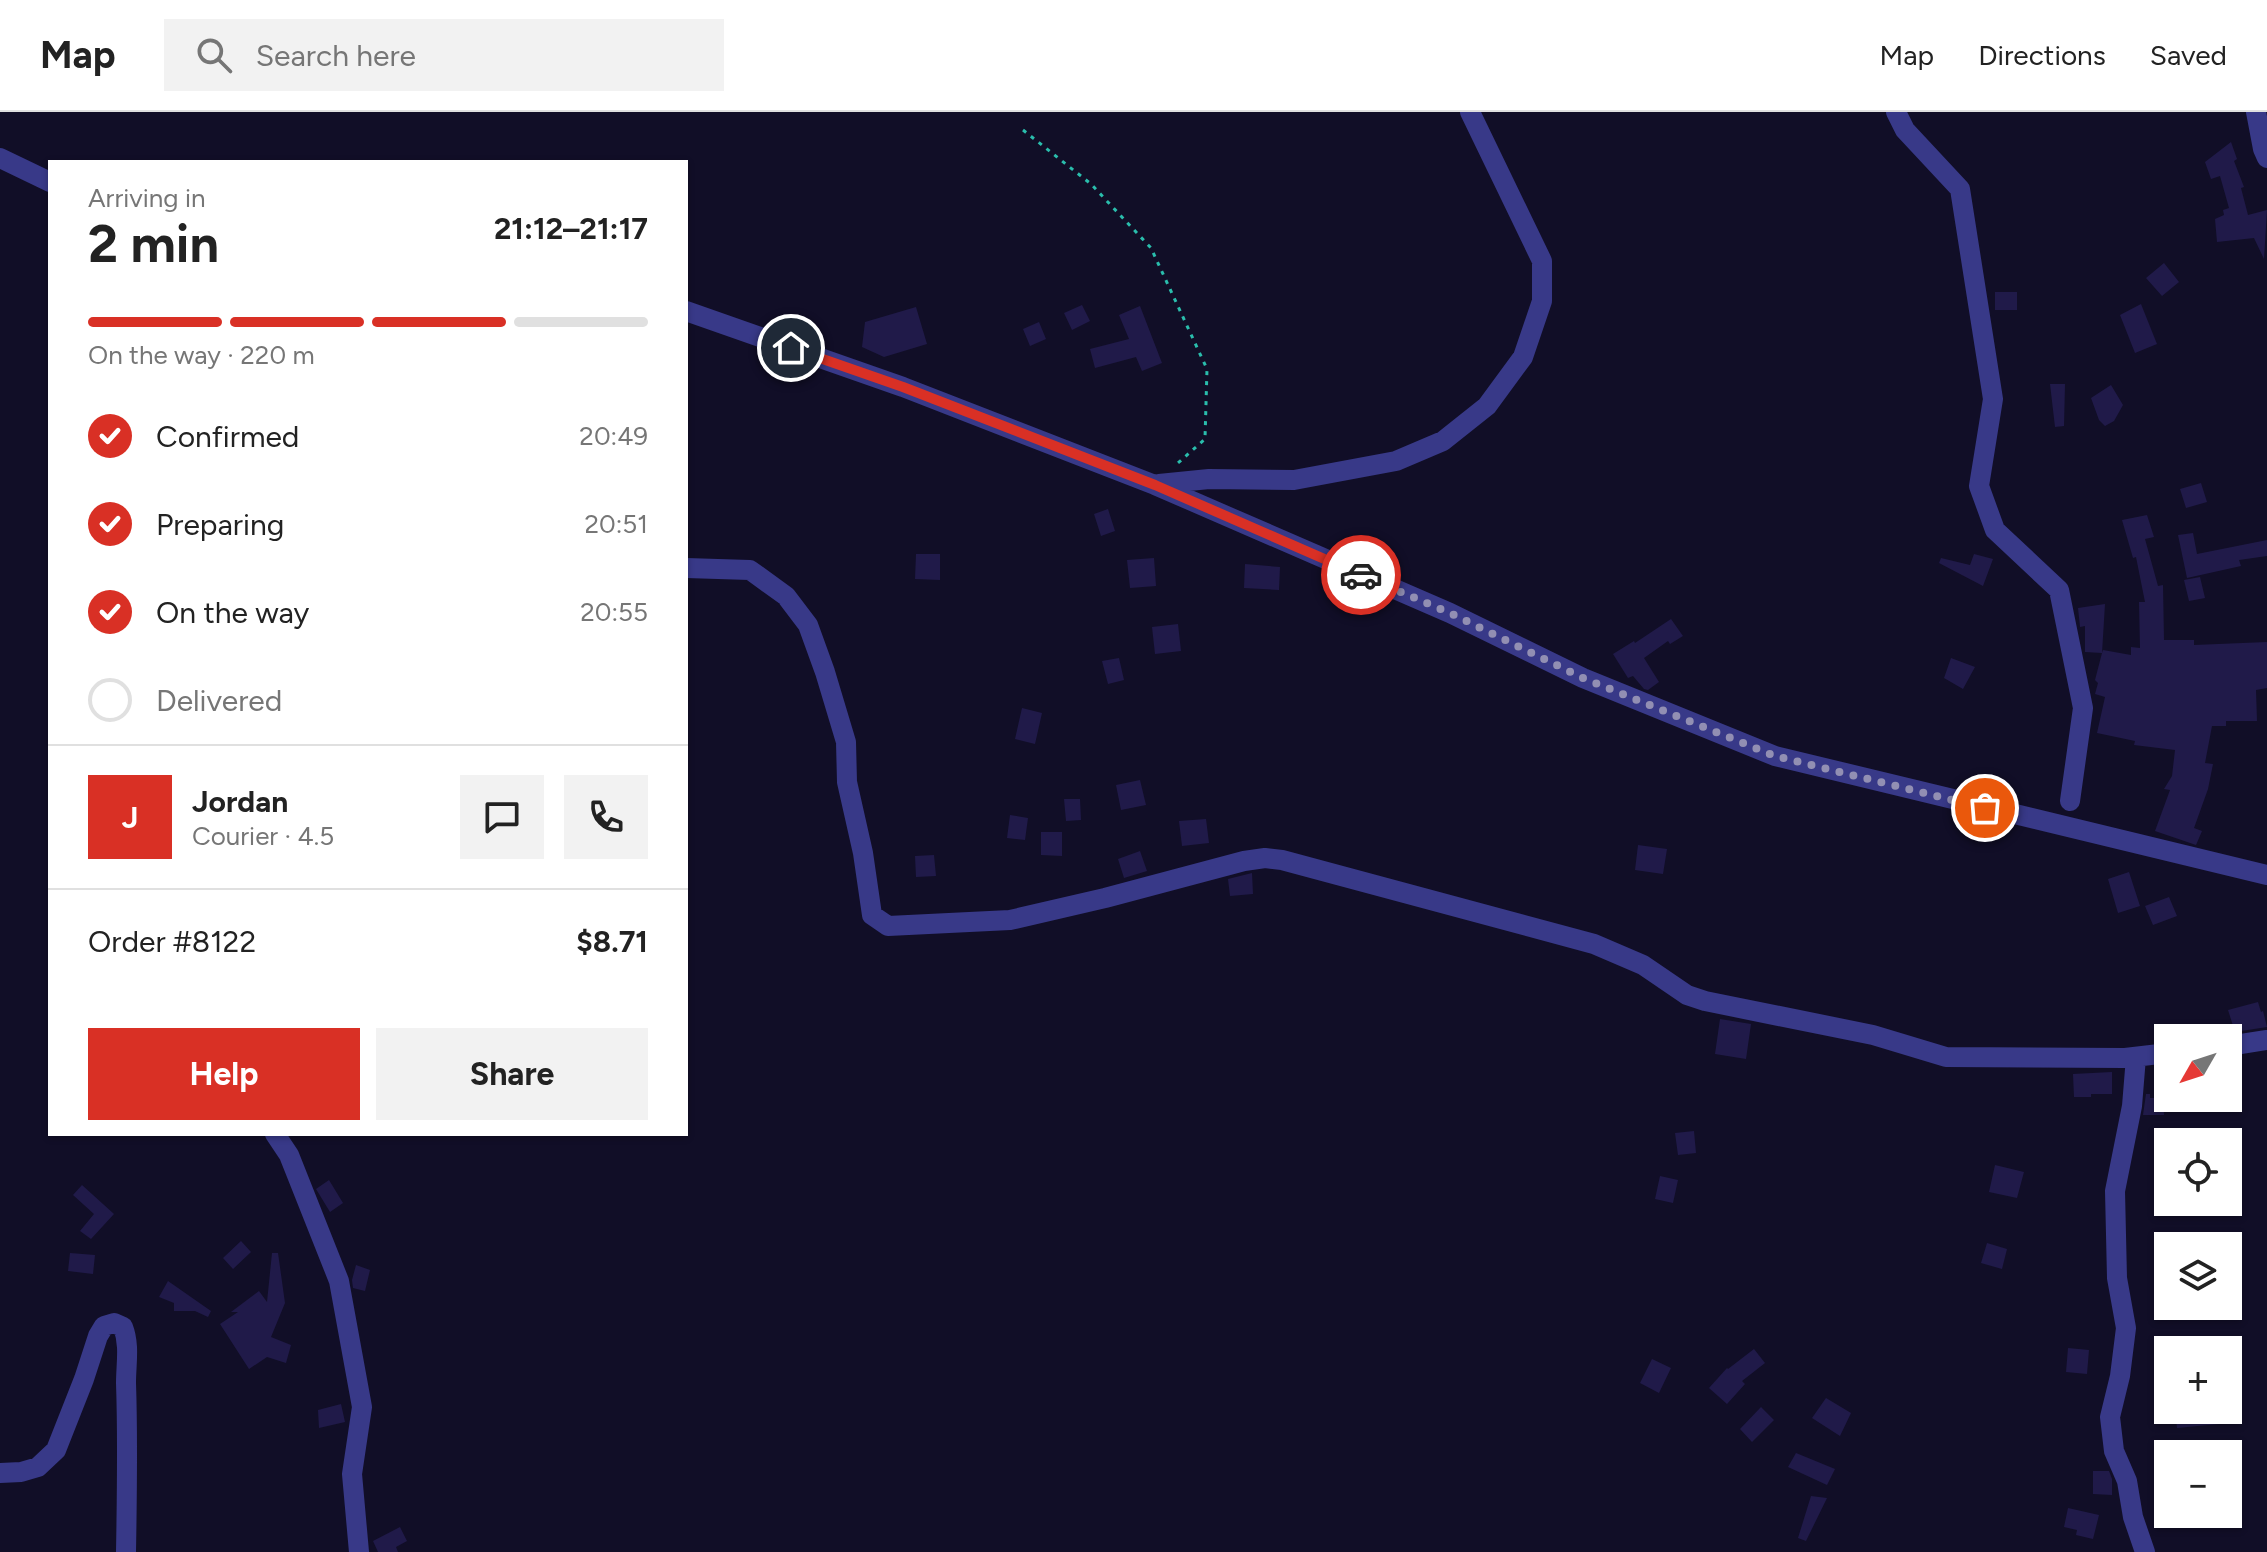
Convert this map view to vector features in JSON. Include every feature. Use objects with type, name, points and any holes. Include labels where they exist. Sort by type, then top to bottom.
[{"type":"street","points":[[1155,485],[1209,479],[1294,480],[1396,461],[1443,441],[1487,406],[1523,357],[1542,301],[1542,261],[1470,112]]},
{"type":"street","points":[[1896,112],[1905,130],[1960,189],[1993,399],[1979,486],[1995,530],[2059,590],[2083,708],[2070,801]]},
{"type":"street","points":[[2256,112],[2267,158]]},
{"type":"street","points":[[0,158],[48,181]]},
{"type":"street","points":[[688,312],[903,387],[1155,485],[1450,613],[1583,678],[1775,756],[2267,875]]},
{"type":"street","points":[[688,568],[750,570],[786,596],[808,625],[846,742],[847,782],[863,853],[872,915],[888,926],[1010,920],[1265,858],[1594,944],[1643,965],[1687,995],[1705,1001],[1873,1035],[1946,1057],[2154,1055]]},
{"type":"street","points":[[2242,1044],[2267,1040]]},
{"type":"street","points":[[2136,1057],[2132,1106],[2115,1191],[2117,1278],[2126,1328],[2120,1376],[2110,1417],[2114,1451],[2127,1481],[2133,1517],[2145,1552]]},
{"type":"street","points":[[276,1136],[289,1155],[339,1281],[362,1407],[352,1474],[359,1552]]},
{"type":"street","points":[[0,1473],[38,1467],[56,1450],[98,1336],[104,1326],[114,1323],[123,1327],[128,1341],[126,1552]]},
{"type":"path","points":[[1023,130],[1091,184],[1151,248],[1207,369],[1205,439],[1155,485]]},
{"type":"building","points":[[2231,142],[2244,187],[2241,188],[2248,215],[2267,210],[2264,259],[2254,238],[2217,242],[2215,219],[2224,215],[2223,210],[2229,208],[2220,176],[2211,179],[2205,162]]},
{"type":"building","points":[[2164,263],[2179,282],[2162,296],[2146,278]]},
{"type":"building","points":[[1995,292],[2017,292],[2017,310],[1995,310]]},
{"type":"building","points":[[2141,304],[2157,344],[2135,353],[2120,315]]},
{"type":"building","points":[[1082,305],[1090,321],[1072,330],[1064,313]]},
{"type":"building","points":[[1140,306],[1162,363],[1142,371],[1136,357],[1095,368],[1090,349],[1129,339],[1119,315]]},
{"type":"building","points":[[916,307],[927,344],[884,357],[862,347],[865,322]]},
{"type":"building","points":[[1039,322],[1046,339],[1030,346],[1023,329]]},
{"type":"building","points":[[2050,384],[2065,384],[2064,426],[2055,427]]},
{"type":"building","points":[[2111,385],[2123,405],[2114,421],[2105,426],[2099,420],[2091,398]]},
{"type":"building","points":[[2201,483],[2207,502],[2186,508],[2180,489]]},
{"type":"building","points":[[1108,509],[1115,531],[1101,536],[1094,514]]},
{"type":"building","points":[[2147,515],[2154,537],[2145,539],[2158,586],[2163,585],[2164,640],[2194,640],[2194,645],[2267,642],[2267,688],[2256,690],[2257,721],[2226,721],[2226,726],[2212,726],[2205,763],[2213,764],[2194,828],[2202,831],[2196,845],[2155,831],[2170,790],[2164,789],[2172,776],[2175,750],[2134,745],[2135,741],[2097,733],[2105,697],[2095,694],[2098,683],[2095,680],[2103,650],[2131,655],[2131,647],[2140,648],[2139,602],[2145,602],[2136,557],[2133,558],[2122,520]]},
{"type":"building","points":[[2193,533],[2197,554],[2267,540],[2267,556],[2239,560],[2241,566],[2187,578],[2178,535]]},
{"type":"building","points":[[916,554],[940,554],[940,580],[915,579]]},
{"type":"building","points":[[1974,554],[1993,559],[1983,586],[1939,563],[1941,558],[1970,565]]},
{"type":"building","points":[[1154,558],[1156,586],[1130,588],[1127,560]]},
{"type":"building","points":[[1245,564],[1280,567],[1279,590],[1244,588]]},
{"type":"building","points":[[2200,577],[2205,598],[2189,601],[2184,580]]},
{"type":"building","points":[[2105,604],[2102,653],[2085,652],[2085,626],[2080,627],[2078,608]]},
{"type":"building","points":[[1671,619],[1683,636],[1670,644],[1668,641],[1644,658],[1659,682],[1648,690],[1644,689],[1633,676],[1628,678],[1613,654]]},
{"type":"building","points":[[1178,624],[1181,651],[1155,654],[1152,627]]},
{"type":"building","points":[[1119,658],[1124,680],[1108,684],[1102,661]]},
{"type":"building","points":[[1951,658],[1975,667],[1963,689],[1944,678]]},
{"type":"building","points":[[1022,708],[1042,713],[1035,744],[1015,739]]},
{"type":"building","points":[[1140,780],[1146,805],[1121,810],[1116,785]]},
{"type":"building","points":[[1064,799],[1080,799],[1081,820],[1066,821]]},
{"type":"building","points":[[1010,815],[1028,818],[1025,840],[1007,838]]},
{"type":"building","points":[[1206,819],[1209,843],[1182,846],[1179,821]]},
{"type":"building","points":[[1041,832],[1062,832],[1062,856],[1041,855]]},
{"type":"building","points":[[1638,845],[1667,849],[1663,874],[1635,870]]},
{"type":"building","points":[[1140,851],[1147,871],[1124,878],[1118,859]]},
{"type":"building","points":[[934,855],[936,876],[916,877],[915,856]]},
{"type":"building","points":[[2129,872],[2140,906],[2118,913],[2108,879]]},
{"type":"building","points":[[1252,873],[1253,894],[1230,896],[1228,879]]},
{"type":"building","points":[[2169,897],[2177,916],[2153,925],[2145,906]]},
{"type":"building","points":[[2258,1002],[2267,1027],[2242,1031],[2242,1024],[2232,1024],[2228,1010]]},
{"type":"building","points":[[1720,1019],[1751,1024],[1746,1059],[1715,1054]]},
{"type":"building","points":[[2112,1072],[2112,1094],[2074,1097],[2073,1074]]},
{"type":"building","points":[[2146,1094],[2150,1094],[2150,1098],[2154,1098],[2154,1112],[2164,1112],[2164,1115],[2143,1115]]},
{"type":"building","points":[[1694,1131],[1696,1153],[1678,1155],[1675,1133]]},
{"type":"building","points":[[1995,1165],[2024,1172],[2017,1198],[1989,1192]]},
{"type":"building","points":[[1660,1176],[1678,1180],[1673,1203],[1655,1199]]},
{"type":"building","points":[[329,1180],[343,1203],[330,1212],[316,1189]]},
{"type":"building","points":[[82,1185],[114,1214],[91,1239],[80,1231],[94,1214],[73,1195]]},
{"type":"building","points":[[241,1241],[251,1252],[233,1269],[223,1258]]},
{"type":"building","points":[[1987,1243],[2007,1249],[2002,1269],[1981,1263]]},
{"type":"building","points":[[70,1253],[95,1255],[93,1274],[68,1271]]},
{"type":"building","points":[[272,1253],[278,1253],[285,1303],[271,1337],[291,1345],[286,1363],[267,1357],[249,1369],[220,1324],[238,1312],[231,1312],[259,1291],[267,1302]]},
{"type":"building","points":[[356,1265],[370,1270],[365,1291],[353,1288]]},
{"type":"building","points":[[168,1281],[211,1311],[208,1317],[195,1311],[174,1311],[174,1303],[159,1297]]},
{"type":"building","points":[[2068,1348],[2089,1350],[2087,1374],[2066,1372]]},
{"type":"building","points":[[1754,1349],[1765,1363],[1742,1381],[1745,1384],[1727,1404],[1709,1388],[1727,1368]]},
{"type":"building","points":[[1652,1359],[1671,1368],[1659,1393],[1640,1383]]},
{"type":"building","points":[[1826,1398],[1851,1413],[1840,1436],[1812,1418]]},
{"type":"building","points":[[341,1404],[345,1422],[319,1428],[318,1410]]},
{"type":"building","points":[[1761,1407],[1774,1420],[1752,1442],[1740,1429]]},
{"type":"building","points":[[2177,1424],[2219,1424],[2177,1428]]},
{"type":"building","points":[[1796,1453],[1835,1469],[1827,1485],[1788,1467]]},
{"type":"building","points":[[2093,1471],[2109,1471],[2112,1495],[2093,1494]]},
{"type":"building","points":[[1811,1496],[1827,1498],[1806,1541],[1798,1538]]},
{"type":"building","points":[[2068,1508],[2099,1515],[2093,1539],[2076,1535],[2077,1530],[2064,1527]]},
{"type":"building","points":[[400,1527],[407,1541],[396,1547],[398,1552],[378,1552],[373,1541]]},
{"type":"way so far","points":[[1361,575],[1450,613],[1583,678],[1775,756],[1985,808]]},
{"type":"route","points":[[791,348],[903,387],[1155,485],[1361,575]]}]
